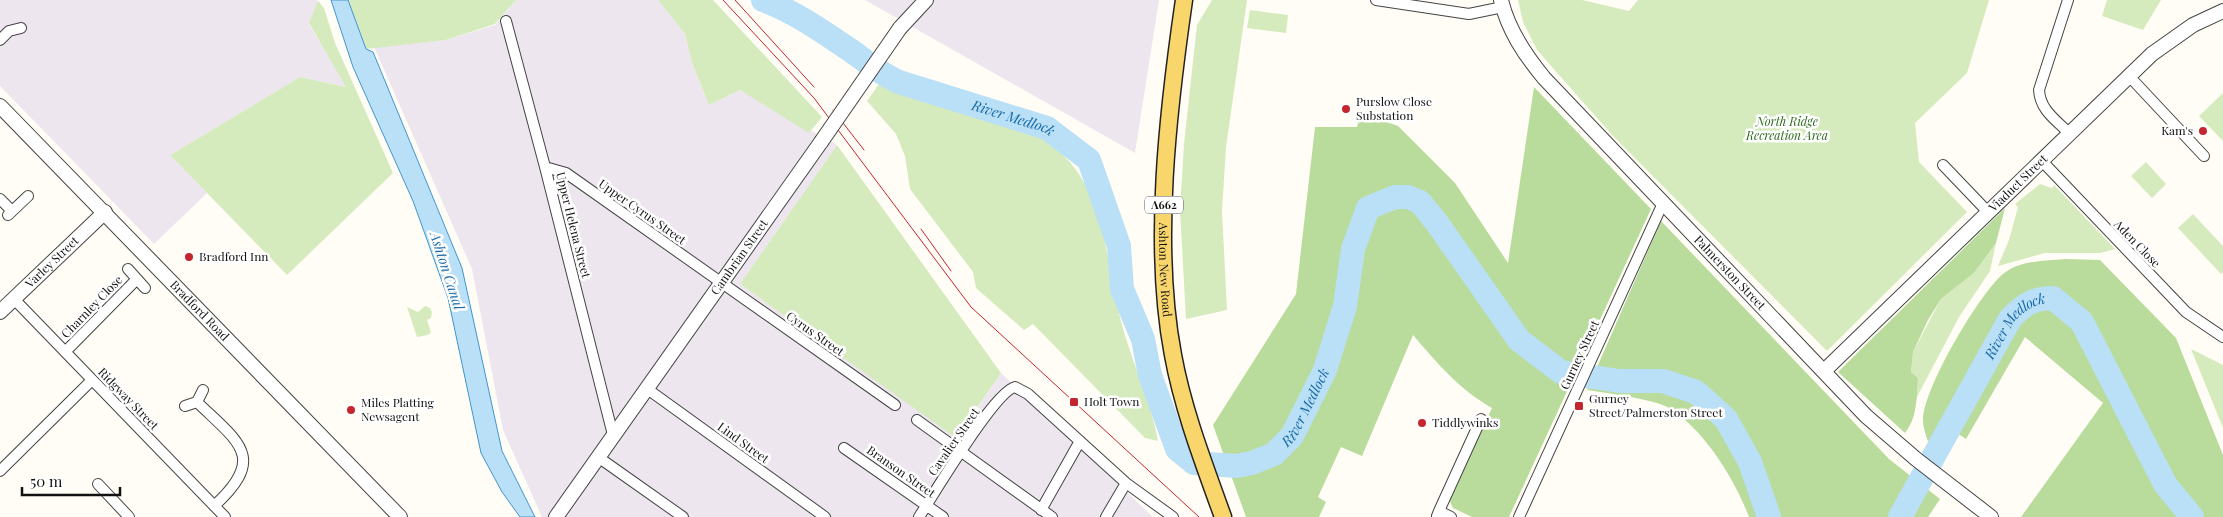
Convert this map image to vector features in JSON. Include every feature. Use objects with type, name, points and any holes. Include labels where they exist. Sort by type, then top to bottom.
[{"type":"main road","name":"Ashton New Road","points":[[1184,0],[1166,159],[1165,273],[1176,374],[1223,517]]},
{"type":"street","name":"Cambrian Street","points":[[556,517],[900,28],[926,0]]},
{"type":"street","points":[[1376,0],[1469,14],[1502,3]]},
{"type":"street","points":[[2068,0],[2039,90],[2040,100],[2044,109],[2069,133]]},
{"type":"street","name":"Palmerston Street","points":[[1502,3],[1512,32],[1544,78],[1866,416],[1916,460],[1991,517]]},
{"type":"street","name":"Viaduct Street","points":[[1824,371],[1987,211],[2152,54],[2177,35],[2223,11]]},
{"type":"street","name":"Upper Helena Street","points":[[506,21],[613,435]]},
{"type":"street","points":[[0,40],[9,31],[21,28]]},
{"type":"street","points":[[2129,76],[2204,156]]},
{"type":"street","name":"Bradford Road","points":[[0,106],[400,517]]},
{"type":"street","name":"Aden Close","points":[[2041,160],[2186,312],[2223,337]]},
{"type":"street","points":[[1944,165],[1987,211]]},
{"type":"street","name":"Upper Cyrus Street","points":[[545,167],[566,173],[721,283]]},
{"type":"street","points":[[0,199],[10,213],[28,196]]},
{"type":"street","name":"Gurney Street","points":[[1520,517],[1663,203]]},
{"type":"street","name":"Varley Street","points":[[0,312],[105,212]]},
{"type":"street","name":"Charnley Close","points":[[128,269],[145,288]]},
{"type":"street","name":"Charnley Close","points":[[65,352],[136,280]]},
{"type":"street","name":"Cyrus Street","points":[[721,283],[895,405]]},
{"type":"street","name":"Ridgway Street","points":[[14,299],[225,517]]},
{"type":"street","points":[[0,471],[92,380]]},
{"type":"street","name":"Cavalier Street","points":[[919,517],[961,452],[1004,394],[1016,387],[1028,394],[1080,441]]},
{"type":"street","name":"Lind Street","points":[[646,388],[825,517]]},
{"type":"street","points":[[185,406],[197,402],[203,390]]},
{"type":"street","points":[[197,402],[231,436],[243,458],[244,468],[238,481],[214,506]]},
{"type":"street","points":[[1451,517],[1438,514],[1481,419]]},
{"type":"street","points":[[917,420],[1052,517]]},
{"type":"street","points":[[1041,510],[1080,441],[1126,483],[1172,517]]},
{"type":"street","name":"Branson Street","points":[[844,448],[944,517]]},
{"type":"street","points":[[598,457],[683,517]]},
{"type":"street","points":[[1106,517],[1126,483]]},
{"type":"street","points":[[98,484],[129,517]]},
{"type":"shaded area","points":[[0,0],[317,0],[309,24],[347,87],[300,77],[170,155],[207,193],[154,244],[0,86]]},
{"type":"shaded area","points":[[516,0],[658,0],[685,34],[692,63],[709,105],[740,90],[837,145],[740,284],[957,438],[1001,373],[1153,517],[542,517],[503,430],[472,269],[374,47],[446,40],[495,25]]},
{"type":"shaded area","points":[[865,0],[1159,0],[1135,153]]},
{"type":"green space","points":[[348,0],[516,0],[495,24],[446,40],[366,49]]},
{"type":"green space","points":[[658,0],[713,0],[822,117],[809,133],[740,90],[709,105],[692,63],[685,34]]},
{"type":"green space","points":[[1212,0],[1247,0],[1226,147],[1222,211],[1227,310],[1186,319],[1180,210],[1184,144],[1197,25]]},
{"type":"green space","name":"North Ridge Recreation Area","points":[[1518,0],[1582,0],[1629,11],[1638,0],[1989,0],[1967,73],[1915,123],[1919,162],[1967,212],[1827,351],[1613,136],[1537,50],[1523,22]]},
{"type":"green space","points":[[2107,0],[2161,0],[2143,30],[2102,16]]},
{"type":"green space","points":[[318,1],[324,8],[335,43],[393,173],[287,275],[170,155],[300,77],[346,87],[309,23]]},
{"type":"green space","points":[[1250,10],[1288,15],[1286,33],[1247,28]]},
{"type":"green space","points":[[879,84],[944,107],[1026,129],[1057,149],[1075,169],[1089,192],[1099,218],[1123,329],[1151,412],[1158,441],[1145,438],[1033,324],[1024,330],[976,288],[973,272],[910,189],[905,156],[896,134],[867,101]]},
{"type":"green space","points":[[1534,87],[1651,209],[1509,517],[1472,517],[1453,508],[1449,499],[1492,408],[1459,384],[1440,366],[1413,335],[1362,456],[1341,447],[1318,497],[1326,502],[1319,517],[1246,517],[1213,425],[1296,294],[1315,127],[1357,127],[1361,113],[1398,126],[1455,183],[1508,263]]},
{"type":"green space","points":[[2223,93],[2223,141],[2199,116]]},
{"type":"green space","points":[[837,145],[1001,373],[956,438],[740,284]]},
{"type":"green space","points":[[2146,162],[2166,184],[2152,198],[2131,176]]},
{"type":"green space","points":[[2040,184],[2052,188],[2054,185],[2115,249],[2100,253],[2045,253],[1998,266],[2009,240],[2018,207],[2015,204]]},
{"type":"green space","points":[[2005,208],[1996,243],[1974,273],[1941,299],[1928,320],[1913,352],[1911,372],[1918,378],[1917,400],[1912,421],[1905,433],[1838,372]]},
{"type":"green space","points":[[2193,214],[2223,246],[2223,272],[2221,274],[2178,228]]},
{"type":"green space","points":[[1661,221],[1889,459],[1940,499],[1928,517],[1749,517],[1736,487],[1717,456],[1682,417],[1669,408],[1653,402],[1587,390]]},
{"type":"green space","points":[[1996,243],[1990,271],[1959,317],[1917,397],[1918,378],[1911,372],[1913,352],[1941,299],[1974,273]]},
{"type":"green space","points":[[2065,259],[2100,260],[2176,338],[2223,455],[2223,517],[2203,517],[2173,478],[2088,320],[2055,291],[2025,298],[1999,323],[1997,343],[1960,399],[1932,453],[1923,424],[1925,406],[1942,365],[1980,301],[2003,274],[2010,269],[2033,262]]},
{"type":"green space","points":[[2041,304],[2052,307],[2075,325],[2100,374],[2163,486],[2187,517],[2021,517],[2103,403],[2025,337],[1966,439],[1954,431],[2011,327],[2026,312]]},
{"type":"green space","points":[[425,306],[430,308],[432,312],[431,318],[427,320],[431,332],[428,335],[417,337],[407,307],[418,312]]},
{"type":"green space","points":[[2191,349],[2223,365],[2223,428]]},
{"type":"water","name":"Ashton Canal","points":[[331,0],[348,0],[366,49],[373,52],[462,268],[502,451],[535,517],[520,517],[502,492],[481,453],[448,298],[413,201],[353,67]]},
{"type":"waterway","name":"River Medlock","points":[[763,0],[805,20],[877,70],[899,82],[1047,128],[1089,160],[1119,246],[1122,289],[1143,339],[1150,375],[1177,449],[1194,463],[1236,466],[1252,463],[1274,454],[1292,436],[1325,370],[1345,306],[1353,249],[1368,208],[1395,197],[1408,197],[1420,202],[1437,223],[1519,340],[1561,372],[1619,381],[1663,381],[1696,392],[1726,419],[1750,462],[1769,517]]},
{"type":"waterway","name":"River Medlock","points":[[1900,517],[2010,319],[2029,303],[2040,299],[2053,298],[2082,322],[2165,484],[2192,517]]},
{"type":"tram line","points":[[723,0],[814,98],[971,307],[1199,517]]},
{"type":"tram line","points":[[735,0],[814,87]]},
{"type":"tram line","points":[[833,110],[864,150]]},
{"type":"tram line","points":[[921,229],[951,271]]},
{"type":"place","name":"Purslow Close Substation","points":[[1346,109]]},
{"type":"place","name":"Kam's","points":[[2203,131]]},
{"type":"place","name":"Bradford Inn","points":[[189,257]]},
{"type":"place","name":"Holt Town","points":[[1074,402]]},
{"type":"place","name":"Gurney Street/Palmerston Street","points":[[1579,406]]},
{"type":"place","name":"Miles Platting Newsagent","points":[[351,410]]},
{"type":"place","name":"Tiddlywinks","points":[[1422,423]]}]
